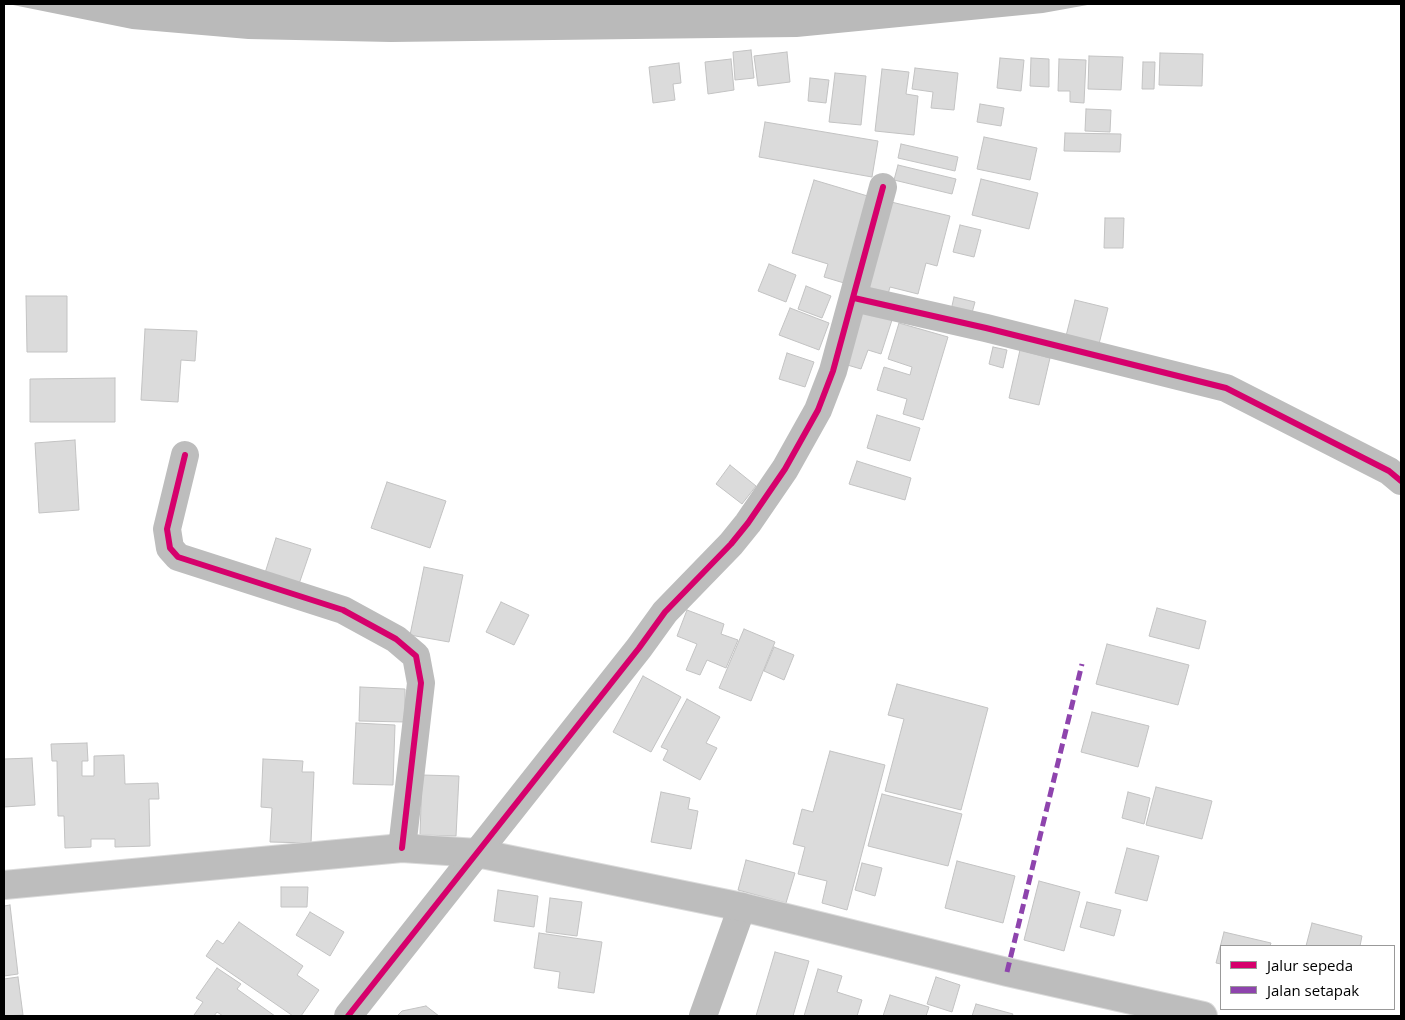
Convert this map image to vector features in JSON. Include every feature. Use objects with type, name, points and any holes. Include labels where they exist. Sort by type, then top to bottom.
[{"type":"main road","points":[[348,1016],[639,648],[665,612],[714,564],[748,523],[785,470],[818,410],[833,371],[883,187]]},
{"type":"main road","points":[[854,298],[986,328],[1226,388],[1388,471],[1401,481]]},
{"type":"main road","points":[[185,455],[167,529],[170,548],[178,556],[343,610],[396,639],[416,656],[421,683],[402,848]]},
{"type":"main road","points":[[4,885],[402,848],[477,853],[742,907],[1202,1016]]},
{"type":"main road","points":[[703,1016],[742,907]]},
{"type":"shaded area","points":[[8,4],[1093,4],[1043,13],[797,37],[391,42],[248,39],[132,29]]},
{"type":"building","points":[[751,50],[754,78],[735,80],[733,52]]},
{"type":"building","points":[[787,52],[790,82],[758,86],[754,56]]},
{"type":"building","points":[[1160,53],[1203,54],[1202,86],[1159,85]]},
{"type":"building","points":[[1089,56],[1123,57],[1121,90],[1088,89]]},
{"type":"building","points":[[1000,58],[1024,60],[1021,91],[997,88]]},
{"type":"building","points":[[1031,58],[1049,59],[1049,87],[1030,86]]},
{"type":"building","points":[[731,59],[734,90],[708,94],[705,62]]},
{"type":"building","points":[[1059,59],[1086,60],[1084,103],[1070,102],[1070,91],[1058,91]]},
{"type":"building","points":[[1143,62],[1155,62],[1154,89],[1142,89]]},
{"type":"building","points":[[679,63],[681,83],[673,84],[675,100],[653,103],[649,67]]},
{"type":"building","points":[[915,68],[958,73],[954,110],[931,108],[933,92],[912,89]]},
{"type":"building","points":[[882,69],[909,72],[906,94],[918,96],[914,135],[875,131]]},
{"type":"building","points":[[835,73],[866,76],[861,125],[829,122]]},
{"type":"building","points":[[810,78],[829,80],[826,103],[808,101]]},
{"type":"building","points":[[980,104],[1004,108],[1001,126],[977,122]]},
{"type":"building","points":[[1086,109],[1111,110],[1110,132],[1085,131]]},
{"type":"building","points":[[765,122],[878,141],[872,177],[759,157]]},
{"type":"building","points":[[1065,133],[1121,134],[1120,152],[1064,151]]},
{"type":"building","points":[[984,137],[1037,148],[1030,180],[977,169]]},
{"type":"building","points":[[901,144],[958,157],[955,171],[898,158]]},
{"type":"building","points":[[898,165],[956,179],[952,194],[894,180]]},
{"type":"building","points":[[981,179],[1038,193],[1029,229],[972,215]]},
{"type":"building","points":[[814,180],[871,197],[844,283],[824,277],[828,264],[792,253]]},
{"type":"building","points":[[887,201],[950,216],[937,266],[926,263],[918,294],[890,287],[887,298],[865,292]]},
{"type":"building","points":[[1105,218],[1124,218],[1123,248],[1104,248]]},
{"type":"building","points":[[960,225],[981,230],[974,257],[953,252]]},
{"type":"building","points":[[769,264],[796,275],[786,302],[758,291]]},
{"type":"building","points":[[806,286],[831,296],[822,318],[798,309]]},
{"type":"building","points":[[26,296],[67,296],[67,352],[27,352]]},
{"type":"building","points":[[954,297],[975,302],[970,320],[950,315]]},
{"type":"building","points":[[1075,300],[1108,308],[1098,348],[1065,340]]},
{"type":"building","points":[[790,308],[829,323],[819,350],[779,335]]},
{"type":"building","points":[[863,310],[892,320],[881,354],[868,350],[861,369],[844,364]]},
{"type":"building","points":[[899,323],[948,337],[923,420],[903,414],[907,399],[877,390],[884,367],[910,375],[912,367],[888,359]]},
{"type":"building","points":[[145,329],[197,331],[195,361],[181,360],[178,402],[141,400]]},
{"type":"building","points":[[993,347],[1007,350],[1003,368],[989,364]]},
{"type":"building","points":[[1020,350],[1050,358],[1039,405],[1009,398]]},
{"type":"building","points":[[787,353],[814,362],[805,387],[779,379]]},
{"type":"building","points":[[115,378],[115,422],[30,422],[30,379]]},
{"type":"building","points":[[877,415],[920,428],[910,461],[867,448]]},
{"type":"building","points":[[75,440],[79,510],[39,513],[35,443]]},
{"type":"building","points":[[857,461],[911,478],[905,500],[849,484]]},
{"type":"building","points":[[730,465],[756,486],[742,504],[716,484]]},
{"type":"building","points":[[387,482],[446,501],[430,548],[371,528]]},
{"type":"building","points":[[276,538],[311,549],[299,584],[265,573]]},
{"type":"building","points":[[424,567],[463,575],[449,642],[410,635]]},
{"type":"building","points":[[501,602],[529,615],[514,645],[486,632]]},
{"type":"building","points":[[1157,608],[1206,621],[1199,649],[1149,636]]},
{"type":"building","points":[[687,610],[724,624],[721,634],[738,640],[726,668],[707,660],[700,675],[686,670],[697,644],[677,636]]},
{"type":"building","points":[[744,629],[775,642],[751,701],[719,688]]},
{"type":"building","points":[[1107,644],[1189,665],[1178,705],[1096,684]]},
{"type":"building","points":[[774,647],[794,655],[784,680],[764,671]]},
{"type":"building","points":[[643,676],[681,697],[651,752],[613,732]]},
{"type":"building","points":[[897,684],[988,708],[961,810],[885,791],[904,719],[888,715]]},
{"type":"building","points":[[360,687],[405,689],[405,722],[359,721]]},
{"type":"building","points":[[687,699],[720,717],[706,743],[717,748],[700,780],[663,760],[668,750],[661,747]]},
{"type":"building","points":[[1092,712],[1149,726],[1138,767],[1081,752]]},
{"type":"building","points":[[356,723],[395,725],[393,785],[353,784]]},
{"type":"building","points":[[87,743],[88,761],[82,761],[82,776],[94,776],[94,756],[124,755],[125,784],[158,783],[159,799],[149,799],[150,846],[115,847],[115,839],[91,839],[91,847],[65,848],[64,816],[58,816],[57,761],[52,761],[51,744]]},
{"type":"building","points":[[830,751],[885,765],[847,910],[822,903],[827,881],[798,874],[805,847],[793,844],[802,809],[813,812]]},
{"type":"building","points":[[32,758],[35,805],[4,807],[4,759]]},
{"type":"building","points":[[263,759],[303,761],[302,772],[314,772],[311,843],[270,842],[272,808],[261,807]]},
{"type":"building","points":[[422,775],[459,776],[456,836],[420,835]]},
{"type":"building","points":[[1156,787],[1212,801],[1202,839],[1146,825]]},
{"type":"building","points":[[661,792],[690,798],[688,809],[698,811],[691,849],[651,842]]},
{"type":"building","points":[[1128,792],[1150,798],[1144,824],[1122,818]]},
{"type":"building","points":[[882,794],[962,814],[948,866],[868,846]]},
{"type":"building","points":[[1127,848],[1159,856],[1147,901],[1115,893]]},
{"type":"building","points":[[746,860],[795,873],[786,903],[738,890]]},
{"type":"building","points":[[957,861],[1015,876],[1003,923],[945,908]]},
{"type":"building","points":[[862,863],[882,868],[875,896],[855,890]]},
{"type":"building","points":[[1039,881],[1080,892],[1064,951],[1024,940]]},
{"type":"building","points":[[281,887],[308,887],[307,907],[281,907]]},
{"type":"building","points":[[498,890],[538,896],[534,927],[494,921]]},
{"type":"building","points":[[550,898],[582,902],[577,936],[546,932]]},
{"type":"building","points":[[1087,902],[1121,910],[1114,936],[1080,927]]},
{"type":"building","points":[[10,905],[18,974],[4,976],[4,906]]},
{"type":"building","points":[[310,912],[344,932],[330,956],[296,935]]},
{"type":"building","points":[[239,922],[303,966],[297,975],[319,990],[301,1016],[293,1016],[206,956],[217,940],[223,944]]},
{"type":"building","points":[[1312,923],[1362,936],[1360,945],[1306,945]]},
{"type":"building","points":[[1224,932],[1271,943],[1270,945],[1221,945]]},
{"type":"building","points":[[539,933],[602,942],[594,993],[558,988],[560,972],[534,968]]},
{"type":"building","points":[[1220,948],[1220,964],[1216,963]]},
{"type":"building","points":[[775,952],[809,961],[793,1016],[756,1016]]},
{"type":"building","points":[[217,968],[241,984],[237,989],[275,1016],[223,1016],[217,1012],[214,1016],[194,1015],[203,1002],[196,998]]},
{"type":"building","points":[[818,969],[842,976],[837,992],[862,1000],[857,1016],[804,1016]]},
{"type":"building","points":[[18,977],[23,1015],[4,1016],[4,979]]},
{"type":"building","points":[[936,977],[960,985],[952,1012],[927,1004]]},
{"type":"building","points":[[890,995],[929,1007],[926,1016],[883,1016]]},
{"type":"building","points":[[976,1004],[1013,1014],[1012,1016],[972,1016]]},
{"type":"building","points":[[426,1006],[439,1016],[397,1016],[402,1011]]},
{"type":"marked path","points":[[1007,972],[1082,664]]},
{"type":"cycle path","points":[[348,1016],[639,648],[665,612],[731,544],[748,523],[785,469],[818,410],[833,371],[883,187]]},
{"type":"cycle path","points":[[854,298],[986,328],[1226,388],[1389,471],[1401,481]]},
{"type":"cycle path","points":[[185,455],[167,529],[170,548],[178,557],[343,610],[396,639],[416,656],[421,683],[402,848]]}]
